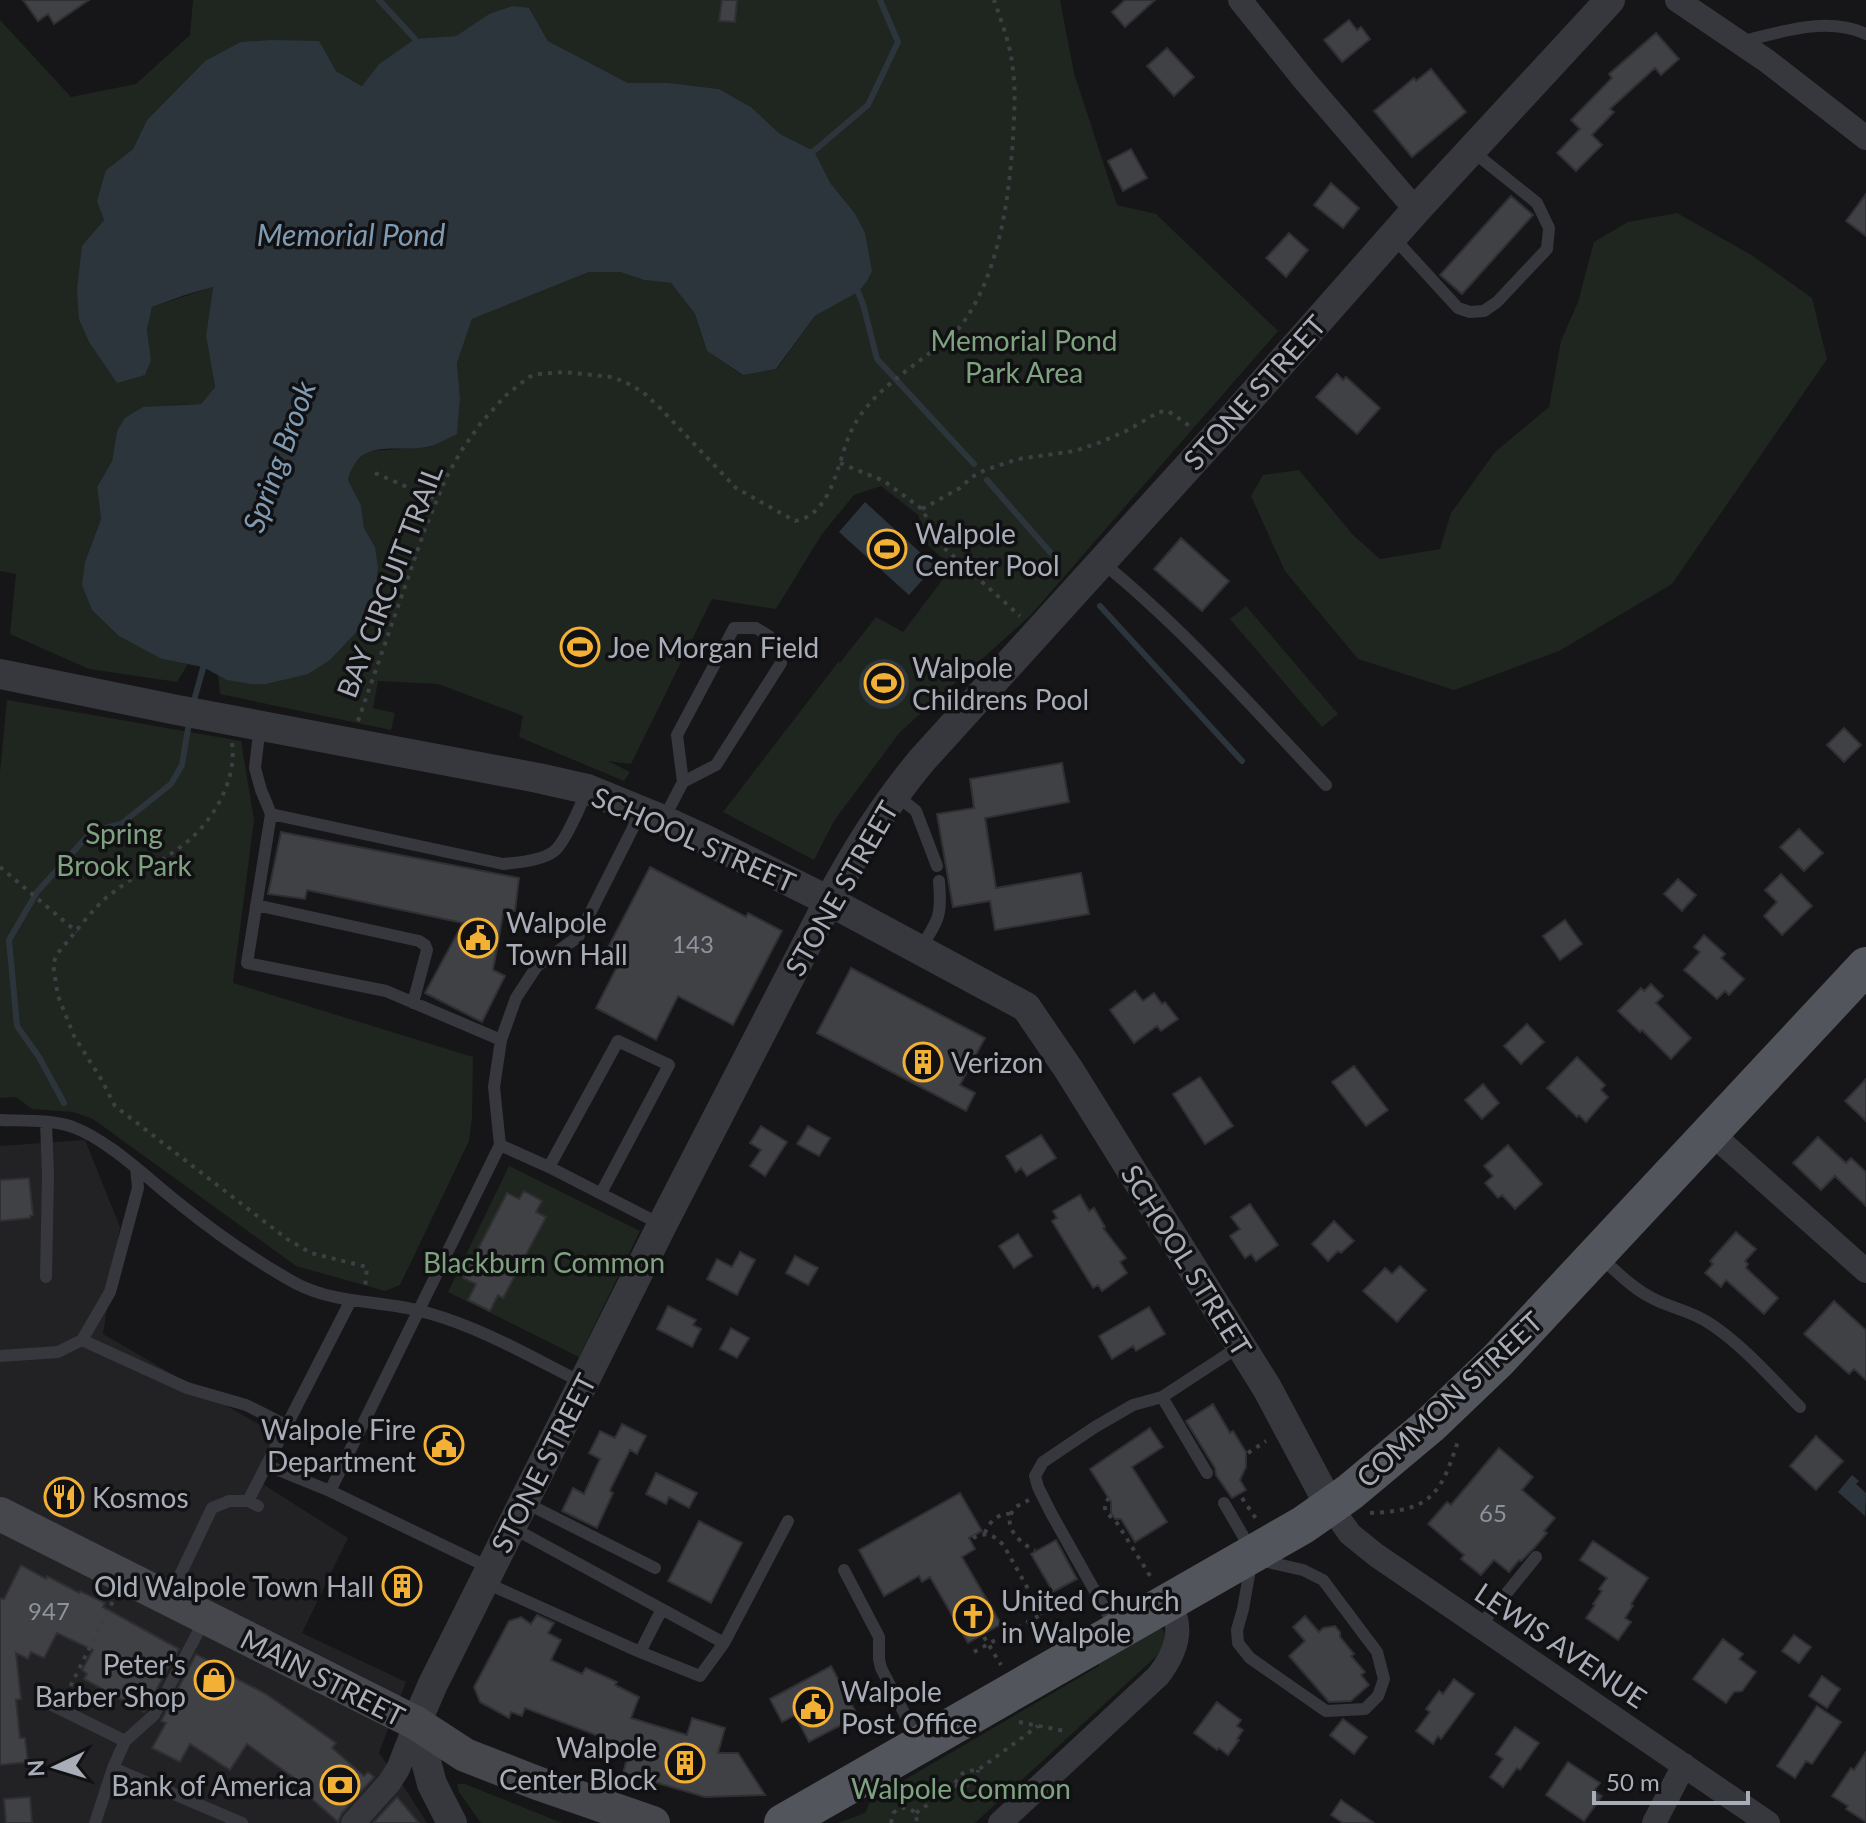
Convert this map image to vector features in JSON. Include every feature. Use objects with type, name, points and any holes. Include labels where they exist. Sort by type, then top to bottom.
[{"type":"main road","name":"COMMON STREET","points":[[783,1823],[1117,1631],[1160,1591],[1303,1525],[1347,1510],[1350,1492],[1430,1425],[1498,1360],[1866,966]]},
{"type":"main road","name":"MAIN STREET","points":[[0,1514],[416,1723],[465,1755],[653,1823]]},
{"type":"street","points":[[1240,0],[1416,210]]},
{"type":"street","name":"STONE STREET","points":[[416,1723],[662,1225],[829,901],[856,851],[894,794],[1416,210],[1610,0]]},
{"type":"street","points":[[1677,0],[1767,61],[1866,138]]},
{"type":"street","name":"SCHOOL STREET","points":[[0,674],[177,710],[228,727],[260,725],[587,789],[653,815],[829,901],[1026,1007],[1347,1510]]},
{"type":"street","points":[[1710,1132],[1866,1271]]},
{"type":"street","name":"LEWIS AVENUE","points":[[1347,1510],[1350,1534],[1376,1555],[1768,1823]]},
{"type":"street","points":[[1000,1823],[1158,1676],[1169,1662],[1178,1636],[1175,1612],[1160,1591]]},
{"type":"street","points":[[353,1823],[398,1769],[416,1723]]},
{"type":"street","points":[[416,1723],[432,1784],[452,1823]]},
{"type":"street","points":[[1654,1823],[1684,1765]]},
{"type":"lane","points":[[1739,43],[1784,31],[1822,26],[1856,29],[1866,34]]},
{"type":"lane","points":[[1393,237],[1458,308],[1470,312],[1484,311],[1497,302],[1547,249],[1549,228],[1537,203],[1471,150]]},
{"type":"lane","points":[[1101,561],[1198,649],[1326,785]]},
{"type":"lane","points":[[330,1491],[500,1145],[494,1087],[501,1040],[516,998],[537,966],[578,937],[653,815],[683,782],[716,765],[781,663],[780,649],[769,636],[756,628],[734,628],[677,735],[683,782]]},
{"type":"lane","points":[[260,725],[255,768],[271,814],[247,963],[386,991],[501,1040]]},
{"type":"lane","points":[[271,814],[503,864],[525,862],[554,852],[577,814],[587,789]]},
{"type":"lane","points":[[894,794],[916,811],[937,866]]},
{"type":"lane","points":[[920,949],[938,921],[941,905],[939,881]]},
{"type":"lane","points":[[256,905],[419,941],[427,950],[413,1003]]},
{"type":"lane","points":[[549,1167],[618,1041],[669,1065],[601,1193]]},
{"type":"lane","points":[[0,1120],[72,1126],[100,1142],[192,1213],[279,1273],[312,1291],[417,1310],[448,1319],[583,1383]]},
{"type":"lane","points":[[46,1122],[46,1277]]},
{"type":"lane","points":[[500,1145],[662,1225]]},
{"type":"lane","points":[[0,1356],[58,1352],[82,1340],[110,1292],[138,1188],[136,1168]]},
{"type":"lane","points":[[1596,1254],[1653,1299],[1684,1309],[1709,1323],[1741,1349],[1800,1407]]},
{"type":"lane","points":[[169,1599],[212,1508],[229,1501],[253,1504],[266,1465],[286,1425],[357,1301]]},
{"type":"lane","points":[[82,1340],[187,1388],[246,1405],[286,1425]]},
{"type":"lane","points":[[1117,1631],[1051,1513],[1035,1476],[1043,1462],[1095,1427],[1133,1405],[1162,1397],[1240,1346]]},
{"type":"lane","points":[[1162,1397],[1207,1473]]},
{"type":"lane","points":[[266,1465],[330,1491],[640,1652],[700,1676],[724,1643],[788,1521]]},
{"type":"lane","points":[[1224,1503],[1255,1546],[1323,1580],[1377,1652],[1384,1679],[1378,1696],[1365,1709],[1326,1711],[1250,1658],[1238,1643],[1237,1630],[1255,1546]]},
{"type":"lane","points":[[517,1514],[655,1568]]},
{"type":"lane","points":[[517,1514],[662,1609],[724,1643]]},
{"type":"lane","points":[[1480,1626],[1536,1557]]},
{"type":"lane","points":[[844,1570],[879,1637],[881,1668],[920,1745]]},
{"type":"lane","points":[[640,1652],[662,1609]]},
{"type":"lane","points":[[95,1823],[125,1741],[154,1715],[206,1618]]},
{"type":"lane","points":[[44,1701],[125,1741]]},
{"type":"lane","points":[[113,1768],[242,1823]]},
{"type":"path","name":"BAY CIRCUIT TRAIL","points":[[350,742],[425,529],[461,451],[495,406],[529,377],[551,372],[612,377],[643,392],[736,488],[795,521],[813,514],[821,506],[854,425],[875,396],[953,336],[979,296],[1000,234],[1010,173],[1014,114],[1013,71],[1005,30],[994,0]]},
{"type":"path","points":[[922,509],[985,470],[1018,459],[1075,451],[1128,430],[1159,412],[1168,411],[1193,429]]},
{"type":"path","points":[[840,463],[884,481],[922,509],[942,546],[1025,620]]},
{"type":"path","points":[[375,473],[437,500]]},
{"type":"path","points":[[228,727],[233,756],[220,802],[200,830],[186,843],[107,896],[57,954],[53,964],[58,996],[74,1036],[115,1106],[287,1239],[311,1253],[367,1267],[357,1301]]},
{"type":"path","points":[[2,870],[77,932]]},
{"type":"path","points":[[1347,1510],[1394,1512],[1409,1509],[1431,1498],[1440,1488],[1461,1428]]},
{"type":"path","points":[[1248,1453],[1270,1438]]},
{"type":"path","points":[[1241,1497],[1255,1546]]},
{"type":"path","points":[[1109,1498],[1104,1504],[1106,1512],[1117,1523],[1160,1591]]},
{"type":"path","points":[[985,1533],[1000,1515],[1012,1511],[1011,1525],[1018,1539],[1035,1550]]},
{"type":"path","points":[[973,1538],[985,1533],[1004,1546],[1056,1639]]},
{"type":"path","points":[[59,1708],[125,1577]]},
{"type":"path","points":[[974,1652],[1042,1614]]},
{"type":"path","points":[[984,1637],[1004,1670]]},
{"type":"path","points":[[1012,1720],[1071,1733]]},
{"type":"path","points":[[916,1813],[955,1785],[963,1773],[978,1770],[1038,1726]]},
{"type":"path","points":[[955,1785],[961,1787],[972,1783],[978,1770]]},
{"type":"path","points":[[898,1783],[900,1807]]},
{"type":"path","points":[[890,1823],[893,1813],[900,1807],[909,1807],[916,1813],[917,1823]]},
{"type":"shaded area","points":[[85,1140],[120,1227],[103,1334],[279,1436],[261,1483],[348,1538],[302,1633],[406,1682],[379,1753],[427,1823],[0,1823],[0,1146]]},
{"type":"green space","name":"Memorial Pond Park Area","points":[[193,0],[1060,0],[1074,73],[1117,205],[1156,214],[1278,331],[1029,617],[900,732],[834,821],[814,860],[723,812],[876,617],[903,632],[952,567],[929,546],[918,515],[881,486],[854,495],[822,534],[776,609],[712,599],[631,764],[608,761],[630,772],[624,781],[519,737],[523,716],[438,684],[378,681],[373,708],[395,713],[391,730],[220,694],[218,675],[375,547],[364,529],[361,505],[348,480],[353,465],[368,451],[430,447],[460,397],[457,363],[472,319],[589,272],[620,272],[644,280],[671,283],[695,314],[707,351],[742,375],[777,369],[815,316],[858,292],[854,212],[831,184],[814,151],[780,134],[751,107],[719,89],[669,83],[628,83],[548,41],[529,8],[489,14],[456,36],[415,40],[379,64],[363,86],[336,71],[205,61],[147,120],[133,149],[106,170],[104,220],[82,247],[151,360],[147,330],[152,307],[213,287],[206,336],[215,387],[201,404],[171,405],[117,431],[112,461],[97,487],[101,519],[85,562],[162,659],[188,664],[177,682],[89,669],[10,634],[16,574],[0,571],[0,20],[71,97],[136,84],[190,35]]},
{"type":"green space","points":[[1677,213],[1753,256],[1812,298],[1827,359],[1672,584],[1559,651],[1454,690],[1358,659],[1285,571],[1251,496],[1263,475],[1299,470],[1353,535],[1380,559],[1440,549],[1451,513],[1495,452],[1549,407],[1561,341],[1578,302],[1594,242],[1628,222]]},
{"type":"green space","points":[[1246,606],[1338,714],[1322,727],[1230,619]]},
{"type":"green space","name":"Spring Brook Park","points":[[7,700],[241,741],[254,820],[233,983],[473,1057],[469,1141],[400,1285],[385,1291],[296,1266],[93,1119],[73,1112],[32,1109],[16,1097],[0,1098],[0,772]]},
{"type":"green space","name":"Blackburn Common","points":[[509,1166],[640,1231],[579,1357],[448,1292]]},
{"type":"green space","name":"Walpole Common","points":[[1157,1627],[1163,1630],[1167,1639],[1162,1651],[975,1823],[839,1823],[866,1812],[870,1800],[1099,1666],[1099,1658]]},
{"type":"green space","points":[[457,1784],[465,1784],[562,1823],[481,1823],[459,1792]]},
{"type":"water","name":"Memorial Pond","points":[[513,6],[529,8],[548,41],[628,83],[669,83],[719,89],[751,107],[780,134],[814,151],[831,184],[854,212],[865,233],[872,271],[867,281],[858,292],[815,316],[776,369],[743,375],[707,351],[695,314],[671,283],[644,280],[620,272],[589,272],[472,319],[457,363],[460,397],[457,434],[427,447],[369,452],[353,466],[348,480],[361,505],[364,528],[375,547],[378,567],[374,603],[361,627],[330,660],[308,674],[266,684],[251,684],[227,680],[203,667],[162,659],[119,636],[92,610],[82,585],[85,562],[101,519],[97,487],[112,461],[117,431],[125,418],[143,407],[201,404],[215,387],[206,336],[213,287],[152,307],[147,330],[151,360],[145,375],[117,383],[89,342],[79,319],[77,289],[82,246],[104,220],[97,201],[106,170],[133,149],[147,120],[205,61],[241,42],[319,41],[336,71],[362,86],[379,64],[415,39],[456,36],[489,14]]},
{"type":"water","name":"Walpole Center Pool","points":[[865,502],[935,566],[909,595],[839,532]]},
{"type":"water","name":"Walpole Childrens Pool","points":[[884,659],[902,666],[909,684],[902,702],[884,709],[866,702],[859,684],[866,666]]},
{"type":"water","points":[[1852,1475],[1866,1493],[1865,1516],[1838,1492]]},
{"type":"building","points":[[23,0],[89,0],[54,24],[48,14],[38,21]]},
{"type":"building","points":[[722,0],[737,0],[735,22],[719,21]]},
{"type":"building","points":[[1125,0],[1155,0],[1125,27],[1112,12]]},
{"type":"building","points":[[1349,20],[1357,30],[1361,27],[1370,39],[1342,62],[1324,40]]},
{"type":"building","points":[[1656,33],[1679,59],[1661,75],[1655,68],[1610,109],[1614,112],[1592,135],[1602,145],[1576,171],[1557,153],[1580,129],[1571,120],[1612,78],[1609,74]]},
{"type":"building","points":[[1167,48],[1194,77],[1174,96],[1147,66]]},
{"type":"building","points":[[1431,69],[1466,112],[1412,157],[1374,111],[1414,78],[1416,81]]},
{"type":"building","points":[[1131,149],[1147,178],[1123,191],[1108,161]]},
{"type":"building","points":[[1331,183],[1359,208],[1343,228],[1314,205]]},
{"type":"building","points":[[1866,194],[1866,236],[1846,221]]},
{"type":"building","points":[[1511,196],[1533,215],[1462,294],[1440,275]]},
{"type":"building","points":[[1289,233],[1308,250],[1286,277],[1266,258]]},
{"type":"building","points":[[1337,374],[1343,380],[1346,377],[1380,408],[1357,434],[1316,397]]},
{"type":"building","points":[[1181,538],[1229,581],[1202,611],[1154,569]]},
{"type":"building","points":[[1844,728],[1861,745],[1844,762],[1827,745]]},
{"type":"building","points":[[1062,763],[1069,802],[985,818],[996,888],[1081,873],[1089,914],[995,930],[990,901],[953,907],[937,814],[974,808],[970,779]]},
{"type":"building","points":[[1799,829],[1823,853],[1804,871],[1780,847]]},
{"type":"building","name":"Walpole Town Hall","points":[[281,832],[519,878],[515,911],[504,909],[493,970],[505,976],[482,1022],[425,993],[463,923],[307,890],[305,899],[268,894]]},
{"type":"building","points":[[650,867],[746,917],[748,913],[782,931],[733,1025],[678,996],[656,1040],[596,1008],[619,963],[604,955]]},
{"type":"building","points":[[1781,874],[1812,906],[1782,935],[1764,916],[1777,902],[1765,890]]},
{"type":"building","points":[[1678,879],[1696,895],[1682,911],[1664,894]]},
{"type":"building","points":[[1565,920],[1582,944],[1560,960],[1543,936]]},
{"type":"building","points":[[1704,935],[1725,954],[1721,958],[1744,979],[1729,995],[1725,991],[1717,999],[1684,970],[1700,952],[1694,947]]},
{"type":"building","name":"Verizon","points":[[851,968],[985,1038],[960,1085],[975,1093],[966,1111],[817,1033]]},
{"type":"building","points":[[1651,984],[1663,996],[1656,1003],[1691,1038],[1671,1059],[1618,1011],[1641,988],[1644,991]]},
{"type":"building","points":[[1135,991],[1143,1001],[1154,993],[1178,1019],[1161,1031],[1157,1026],[1134,1043],[1110,1010]]},
{"type":"building","points":[[1527,1024],[1544,1042],[1521,1064],[1504,1046]]},
{"type":"building","points":[[1577,1057],[1605,1085],[1601,1090],[1608,1097],[1586,1122],[1547,1088]]},
{"type":"building","points":[[1354,1066],[1388,1110],[1366,1126],[1332,1082]]},
{"type":"building","points":[[1200,1077],[1233,1126],[1205,1144],[1173,1094]]},
{"type":"building","points":[[1866,1079],[1866,1121],[1845,1101]]},
{"type":"building","points":[[1483,1084],[1499,1103],[1482,1119],[1465,1100]]},
{"type":"building","points":[[761,1126],[787,1142],[765,1176],[750,1166],[761,1150],[750,1143]]},
{"type":"building","points":[[808,1126],[830,1138],[819,1156],[797,1144]]},
{"type":"building","points":[[1041,1135],[1056,1158],[1027,1176],[1021,1168],[1016,1172],[1006,1156]]},
{"type":"building","points":[[1818,1137],[1846,1163],[1851,1158],[1866,1172],[1866,1206],[1835,1176],[1821,1190],[1793,1163]]},
{"type":"building","points":[[1508,1145],[1542,1184],[1515,1209],[1502,1195],[1498,1198],[1485,1183],[1493,1176],[1484,1166]]},
{"type":"building","points":[[29,1178],[33,1215],[30,1218],[0,1221],[0,1180]]},
{"type":"building","points":[[524,1191],[542,1201],[536,1212],[546,1217],[503,1298],[498,1295],[490,1311],[468,1300],[476,1284],[463,1278],[507,1193],[519,1199]]},
{"type":"building","points":[[1080,1195],[1089,1211],[1094,1208],[1103,1228],[1126,1258],[1120,1262],[1127,1273],[1102,1291],[1098,1285],[1093,1288],[1052,1221],[1057,1218],[1053,1211]]},
{"type":"building","points":[[1250,1204],[1278,1245],[1256,1261],[1251,1254],[1245,1258],[1230,1236],[1240,1229],[1231,1217]]},
{"type":"building","points":[[1334,1221],[1354,1241],[1328,1261],[1312,1244]]},
{"type":"building","points":[[1736,1232],[1756,1249],[1745,1261],[1748,1264],[1746,1268],[1778,1298],[1764,1314],[1726,1280],[1721,1287],[1705,1273],[1713,1264],[1710,1261]]},
{"type":"building","points":[[1018,1234],[1032,1256],[1014,1268],[999,1246]]},
{"type":"building","points":[[740,1252],[755,1260],[737,1295],[707,1279],[717,1259],[732,1267]]},
{"type":"building","points":[[795,1256],[818,1268],[808,1285],[786,1273]]},
{"type":"building","points":[[1400,1266],[1426,1290],[1397,1322],[1363,1291],[1385,1268],[1392,1274]]},
{"type":"building","points":[[1834,1301],[1866,1330],[1866,1380],[1854,1369],[1849,1374],[1804,1334]]},
{"type":"building","points":[[668,1306],[696,1320],[693,1325],[701,1329],[692,1347],[657,1329]]},
{"type":"building","points":[[1149,1307],[1165,1334],[1136,1351],[1133,1346],[1112,1359],[1099,1336]]},
{"type":"building","points":[[731,1328],[749,1338],[737,1358],[720,1349]]},
{"type":"building","points":[[1213,1404],[1230,1433],[1233,1431],[1246,1452],[1246,1467],[1240,1480],[1246,1490],[1232,1498],[1186,1421]]},
{"type":"building","points":[[622,1424],[646,1436],[637,1454],[630,1450],[611,1488],[613,1493],[597,1528],[562,1511],[573,1488],[584,1494],[600,1459],[589,1453],[600,1431],[615,1438]]},
{"type":"building","points":[[1150,1428],[1163,1447],[1132,1467],[1167,1522],[1135,1542],[1121,1519],[1115,1519],[1111,1513],[1111,1502],[1090,1469]]},
{"type":"building","points":[[1816,1436],[1843,1461],[1816,1490],[1790,1466]]},
{"type":"building","points":[[1499,1448],[1533,1477],[1522,1490],[1555,1518],[1544,1531],[1547,1533],[1509,1572],[1494,1560],[1481,1575],[1461,1559],[1464,1555],[1428,1524],[1447,1502],[1451,1505]]},
{"type":"building","points":[[656,1473],[697,1493],[689,1508],[669,1497],[666,1504],[646,1494]]},
{"type":"building","points":[[960,1493],[982,1531],[969,1538],[975,1549],[962,1557],[1001,1624],[968,1643],[930,1577],[922,1582],[919,1576],[884,1596],[859,1550]]},
{"type":"building","points":[[699,1521],[742,1543],[711,1603],[668,1581]]},
{"type":"building","points":[[1056,1540],[1077,1579],[1053,1592],[1031,1554]]},
{"type":"building","points":[[1593,1541],[1648,1578],[1631,1604],[1633,1606],[1625,1618],[1631,1622],[1618,1640],[1586,1618],[1607,1578],[1580,1560]]},
{"type":"building","points":[[21,1565],[46,1579],[47,1576],[105,1603],[103,1607],[179,1649],[144,1712],[84,1679],[87,1674],[82,1670],[93,1650],[57,1633],[44,1658],[31,1652],[28,1659],[16,1653],[21,1699],[16,1700],[20,1738],[25,1738],[28,1762],[0,1765],[0,1598],[4,1599]]},
{"type":"building","points":[[537,1615],[554,1623],[548,1633],[561,1640],[551,1660],[582,1674],[586,1668],[617,1682],[615,1685],[639,1697],[631,1718],[687,1735],[692,1718],[725,1728],[718,1753],[738,1753],[765,1795],[705,1797],[623,1773],[630,1748],[525,1708],[522,1716],[511,1712],[509,1718],[480,1702],[474,1687],[509,1621],[521,1617],[531,1624]]},
{"type":"building","points":[[1305,1616],[1319,1632],[1335,1626],[1354,1654],[1351,1656],[1365,1672],[1361,1675],[1369,1685],[1351,1701],[1329,1702],[1289,1656],[1305,1641],[1293,1627]]},
{"type":"building","points":[[1794,1635],[1811,1647],[1799,1663],[1782,1651]]},
{"type":"building","points":[[1723,1639],[1743,1654],[1739,1659],[1756,1672],[1742,1691],[1734,1692],[1726,1703],[1693,1679]]},
{"type":"building","points":[[196,1654],[301,1718],[336,1743],[332,1748],[364,1776],[368,1772],[374,1777],[342,1813],[338,1822],[302,1790],[305,1786],[247,1744],[230,1770],[190,1744],[180,1762],[152,1748],[166,1723],[161,1721]]},
{"type":"building","name":"Walpole Post Office","points":[[831,1666],[858,1716],[809,1742],[795,1715],[782,1722],[770,1699]]},
{"type":"building","points":[[1822,1676],[1840,1689],[1827,1708],[1809,1696]]},
{"type":"building","points":[[1454,1679],[1474,1694],[1441,1739],[1438,1736],[1433,1744],[1416,1731],[1430,1712],[1426,1709],[1439,1691],[1443,1694]]},
{"type":"building","points":[[1217,1702],[1241,1720],[1237,1726],[1243,1730],[1228,1755],[1194,1733]]},
{"type":"building","points":[[1817,1706],[1841,1722],[1812,1764],[1806,1761],[1795,1778],[1777,1766]]},
{"type":"building","points":[[1343,1719],[1367,1737],[1354,1754],[1330,1735]]},
{"type":"building","points":[[1515,1727],[1539,1743],[1503,1787],[1490,1777],[1503,1759],[1496,1754]]},
{"type":"building","points":[[1866,1752],[1866,1822],[1832,1796]]},
{"type":"building","points":[[1568,1762],[1600,1783],[1594,1791],[1602,1796],[1584,1821],[1546,1795]]},
{"type":"building","points":[[30,1797],[32,1823],[6,1823],[4,1799]]},
{"type":"building","points":[[397,1797],[419,1823],[373,1823]]},
{"type":"building","points":[[1341,1800],[1374,1823],[1343,1823],[1331,1815]]},
{"type":"waterway","points":[[379,0],[418,45]]},
{"type":"waterway","name":"Spring Brook","points":[[809,153],[868,105],[898,42],[880,0]]},
{"type":"waterway","points":[[853,287],[863,304],[877,359],[974,464]]},
{"type":"waterway","points":[[987,480],[1056,559]]},
{"type":"waterway","points":[[1100,606],[1242,761]]},
{"type":"waterway","name":"Spring Brook","points":[[193,704],[205,661]]},
{"type":"waterway","name":"Spring Brook","points":[[64,1103],[39,1057],[17,1026],[9,940],[37,892],[91,832],[121,824],[171,784],[182,765],[189,723]]},
{"type":"place","name":"Walpole Center Pool","points":[[887,549]]},
{"type":"place","name":"Joe Morgan Field","points":[[580,647]]},
{"type":"place","name":"Walpole Childrens Pool","points":[[884,683]]},
{"type":"place","name":"Walpole Town Hall","points":[[478,938]]},
{"type":"place","name":"Verizon","points":[[923,1062]]},
{"type":"place","name":"Walpole Fire Department","points":[[444,1445]]},
{"type":"place","name":"Kosmos","points":[[64,1497]]},
{"type":"place","name":"Old Walpole Town Hall","points":[[402,1586]]},
{"type":"place","name":"United Church in Walpole","points":[[973,1616]]},
{"type":"place","name":"Peter's Barber Shop","points":[[214,1680]]},
{"type":"place","name":"Walpole Post Office","points":[[813,1707]]},
{"type":"place","name":"Walpole Center Block","points":[[685,1763]]},
{"type":"place","name":"Bank of America","points":[[340,1785]]}]
